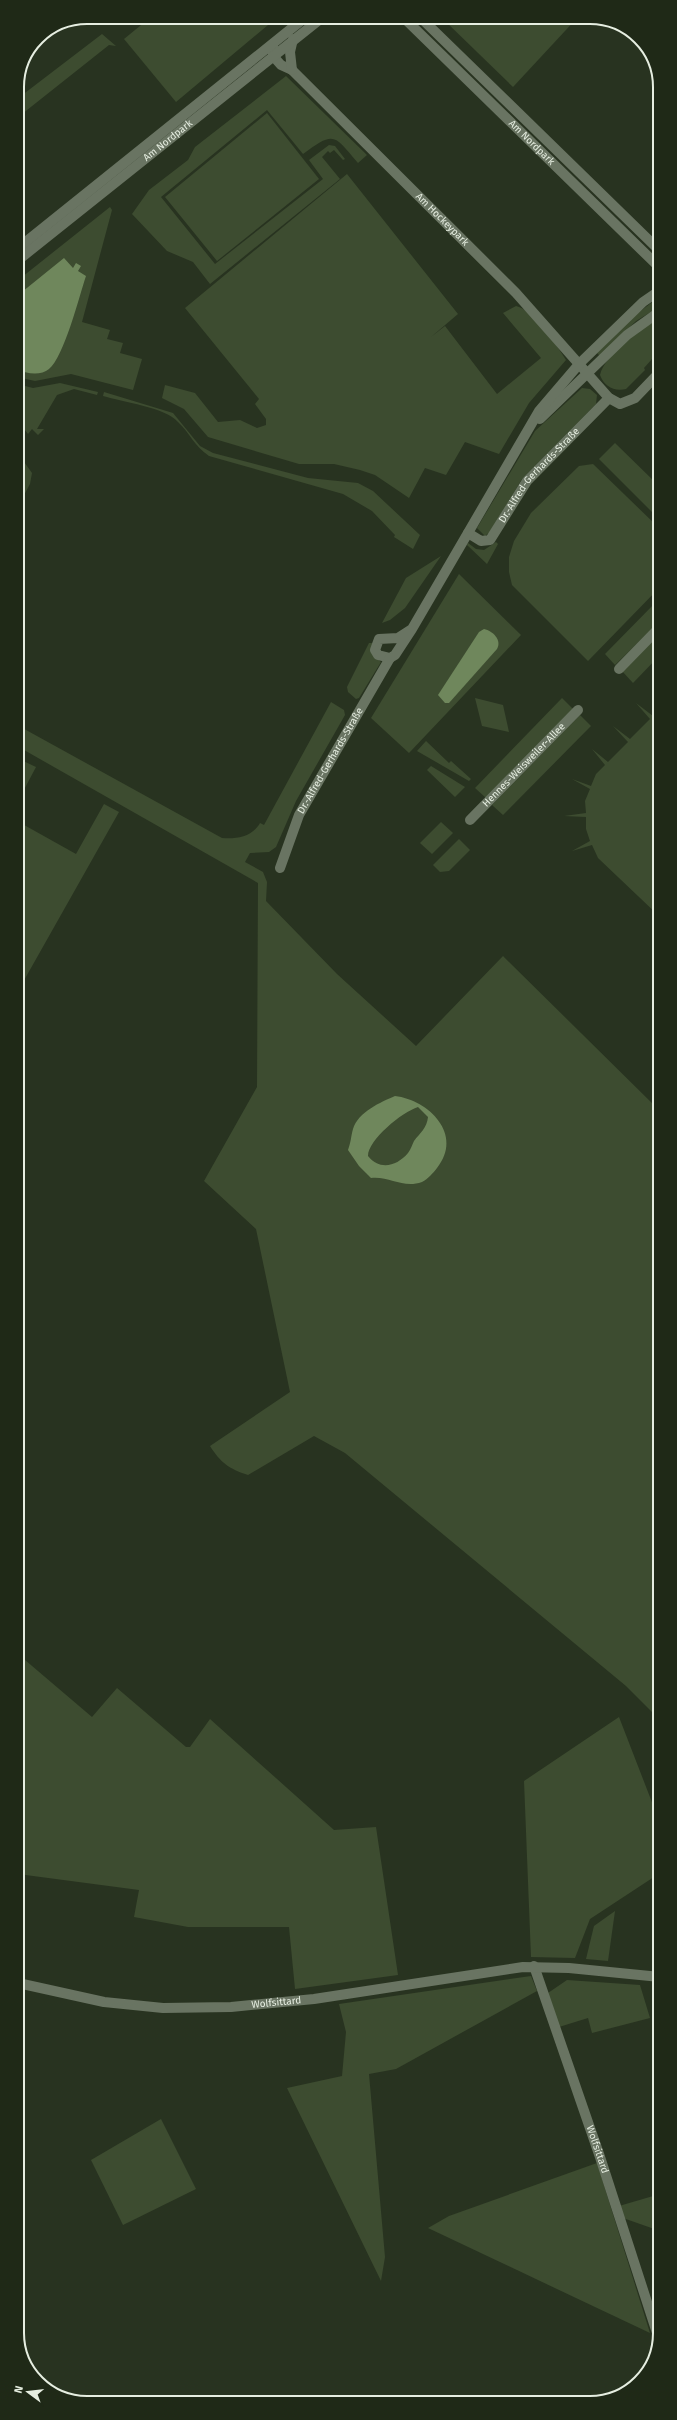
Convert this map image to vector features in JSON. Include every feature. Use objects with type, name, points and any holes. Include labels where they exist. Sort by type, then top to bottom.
[{"type":"street","name":"Am Nordpark","points":[[24,243],[297,24]]},
{"type":"street","name":"Am Nordpark","points":[[24,256],[314,24]]},
{"type":"street","name":"Am Nordpark","points":[[410,24],[653,261]]},
{"type":"street","name":"Am Nordpark","points":[[427,24],[653,244]]},
{"type":"street","points":[[292,70],[290,52],[294,39]]},
{"type":"street","points":[[273,44],[273,56]]},
{"type":"street","name":"Am Hockeypark","points":[[273,56],[281,64],[292,70],[516,293],[580,363],[588,374]]},
{"type":"street","name":"Dr.-Alfred-Gerhards-Straße","points":[[280,868],[299,815],[390,658],[395,655],[412,629],[539,411],[580,363],[643,302],[653,295]]},
{"type":"street","name":"Dr.-Alfred-Gerhards-Straße","points":[[527,431],[627,335],[653,316]]},
{"type":"street","points":[[588,374],[609,398],[620,404],[635,398],[653,379]]},
{"type":"street","name":"Dr.-Alfred-Gerhards-Straße","points":[[468,533],[481,541],[490,540],[527,481],[609,398]]},
{"type":"street","points":[[390,658],[378,655],[375,650],[379,639],[398,638],[412,629]]},
{"type":"street","points":[[619,669],[653,634]]},
{"type":"street","name":"Hennes-Weisweiler-Allee","points":[[470,820],[578,710]]},
{"type":"street","name":"Wolfsittard","points":[[534,1966],[600,2157],[653,2322]]},
{"type":"street","name":"Wolfsittard","points":[[24,1984],[104,2002],[163,2008],[231,2007],[314,1999],[396,1985],[534,1966],[653,1976]]},
{"type":"shaded area","points":[[142,24],[269,24],[176,102],[124,39]]},
{"type":"shaded area","points":[[448,24],[572,24],[513,87]]},
{"type":"shaded area","points":[[102,34],[116,46],[109,45],[24,112],[24,94]]},
{"type":"shaded area","points":[[286,76],[367,155],[358,163],[344,146],[334,139],[322,141],[303,154],[267,110],[161,197],[215,264],[323,179],[309,160],[329,145],[335,146],[345,159],[343,160],[334,150],[330,153],[328,151],[322,157],[340,179],[210,284],[193,262],[167,251],[132,214],[149,190],[188,160],[195,147]]},
{"type":"shaded area","points":[[267,113],[319,179],[217,261],[165,197]]},
{"type":"shaded area","points":[[347,174],[458,314],[431,337],[445,326],[497,394],[541,358],[503,313],[516,306],[529,314],[544,328],[566,360],[529,403],[499,454],[465,442],[446,475],[425,468],[409,498],[375,475],[360,470],[334,464],[299,464],[208,437],[184,409],[162,398],[165,385],[195,393],[218,422],[240,420],[257,428],[266,425],[266,419],[255,404],[259,399],[185,308]]},
{"type":"shaded area","points":[[110,207],[112,210],[82,322],[110,330],[107,339],[123,343],[120,353],[142,359],[133,390],[71,374],[35,381],[24,379],[24,275]]},
{"type":"shaded area","points":[[64,258],[73,268],[76,263],[81,266],[78,271],[86,276],[60,352],[55,362],[49,369],[42,373],[24,372],[24,290]]},
{"type":"shaded area","points":[[653,302],[653,311],[636,321],[600,356],[597,353],[634,316]]},
{"type":"shaded area","points":[[653,321],[653,360],[626,389],[617,390],[610,387],[604,382],[600,375],[603,367],[624,343]]},
{"type":"shaded area","points":[[60,383],[98,392],[97,395],[74,389],[57,395],[37,429],[44,429],[38,435],[32,429],[28,434],[24,429],[24,386],[33,388]]},
{"type":"shaded area","points":[[582,388],[590,389],[597,395],[596,404],[522,479],[490,532],[485,536],[477,528],[535,431]]},
{"type":"shaded area","points":[[104,392],[173,413],[200,446],[213,453],[308,478],[358,483],[373,491],[420,535],[413,549],[394,537],[395,535],[372,511],[343,494],[209,456],[172,417],[154,409],[103,396]]},
{"type":"shaded area","points":[[615,443],[653,480],[653,513],[599,459]]},
{"type":"shaded area","points":[[24,462],[32,473],[30,484],[24,495]]},
{"type":"shaded area","points":[[593,464],[653,522],[653,594],[588,661],[512,585],[509,572],[509,557],[514,541],[531,513],[579,466]]},
{"type":"shaded area","points":[[496,542],[498,544],[487,564],[467,545],[468,543],[476,549],[484,550]]},
{"type":"shaded area","points":[[441,556],[405,608],[390,620],[382,623],[406,578]]},
{"type":"shaded area","points":[[459,574],[521,635],[409,753],[371,718]]},
{"type":"shaded area","points":[[653,605],[653,628],[615,665],[605,654]]},
{"type":"shaded area","points":[[484,629],[496,636],[498,642],[497,649],[449,703],[445,703],[438,695],[479,632]]},
{"type":"shaded area","points":[[653,639],[653,662],[633,683],[622,671]]},
{"type":"shaded area","points":[[369,643],[372,643],[376,657],[381,662],[359,698],[356,699],[348,692],[347,687]]},
{"type":"shaded area","points":[[475,698],[503,705],[509,732],[482,726]]},
{"type":"shaded area","points":[[562,698],[573,709],[486,798],[475,788]]},
{"type":"shaded area","points":[[331,702],[344,710],[345,715],[296,801],[276,847],[269,852],[250,853],[245,862],[263,872],[267,882],[266,901],[337,974],[416,1046],[503,956],[653,1104],[653,1713],[626,1686],[345,1453],[314,1436],[248,1475],[235,1470],[221,1461],[210,1446],[290,1392],[256,1229],[204,1181],[257,1087],[258,883],[24,750],[24,729],[222,838],[244,836],[257,828],[260,823],[264,825]]},
{"type":"shaded area","points":[[636,703],[653,716],[653,910],[598,858],[592,845],[572,851],[590,841],[586,829],[586,817],[564,816],[586,813],[585,801],[590,789],[572,779],[591,786],[596,774],[605,765],[592,749],[608,762],[628,742],[613,726],[630,739],[650,719]]},
{"type":"shaded area","points":[[580,715],[591,726],[503,815],[492,805]]},
{"type":"shaded area","points":[[426,741],[449,763],[451,761],[471,779],[469,781],[417,751]]},
{"type":"shaded area","points":[[24,761],[36,767],[24,790]]},
{"type":"shaded area","points":[[431,766],[465,787],[455,797],[427,770]]},
{"type":"shaded area","points":[[104,804],[119,812],[24,980],[24,825],[76,854]]},
{"type":"shaded area","points":[[441,822],[453,833],[432,854],[420,843]]},
{"type":"shaded area","points":[[459,839],[470,850],[449,871],[440,872],[433,865]]},
{"type":"shaded area","points":[[395,1096],[420,1104],[439,1121],[445,1132],[447,1143],[444,1156],[437,1168],[428,1178],[415,1184],[371,1178],[359,1166],[348,1150],[353,1129],[360,1118],[371,1108]],"holes":[[[418,1107],[428,1117],[425,1127],[414,1141],[409,1152],[399,1161],[394,1164],[383,1165],[378,1164],[368,1156],[369,1150],[374,1142],[395,1120]]]},
{"type":"shaded area","points":[[24,1659],[92,1717],[117,1688],[186,1747],[190,1747],[210,1719],[334,1830],[376,1827],[398,1975],[295,1989],[289,1927],[188,1927],[134,1917],[139,1890],[24,1875]]},
{"type":"shaded area","points":[[619,1717],[653,1805],[653,1878],[590,1919],[575,1958],[531,1957],[524,1781]]},
{"type":"shaded area","points":[[615,1911],[608,1961],[586,1959],[594,1926]]},
{"type":"shaded area","points":[[531,1976],[537,1991],[396,2069],[369,2074],[385,2257],[381,2281],[287,2088],[342,2076],[346,2032],[339,2004]]},
{"type":"shaded area","points":[[567,1980],[640,1985],[650,2018],[592,2033],[588,2018],[559,2027],[548,1993]]},
{"type":"shaded area","points":[[161,2119],[196,2189],[123,2225],[91,2160]]},
{"type":"shaded area","points":[[597,2163],[650,2333],[428,2228],[449,2216]]},
{"type":"shaded area","points":[[653,2196],[653,2229],[623,2218],[619,2206]]}]
